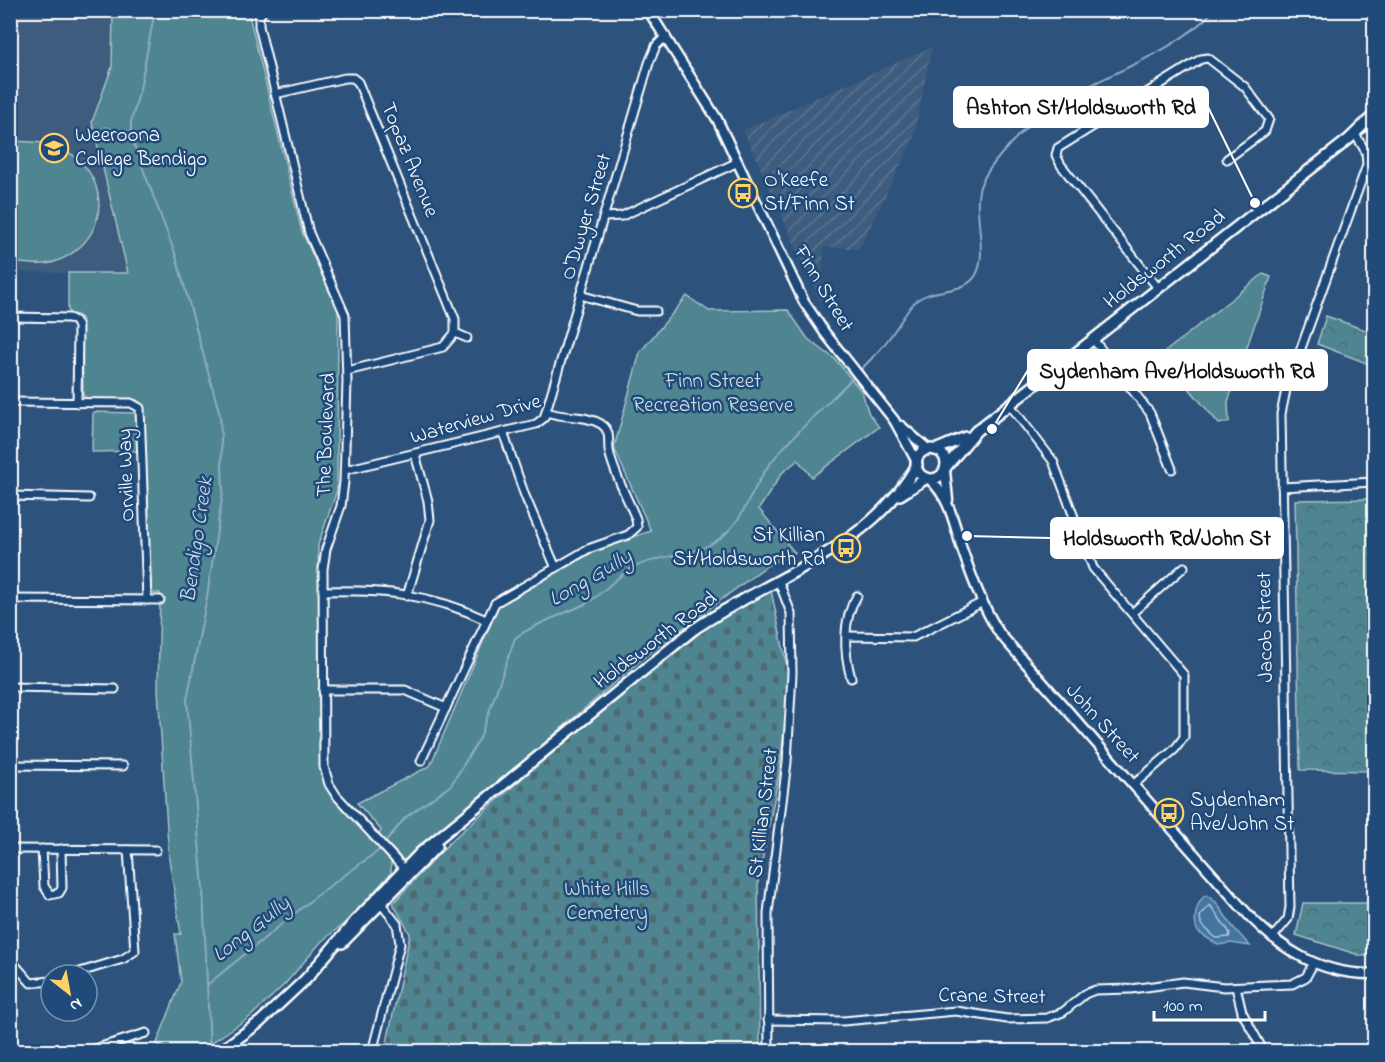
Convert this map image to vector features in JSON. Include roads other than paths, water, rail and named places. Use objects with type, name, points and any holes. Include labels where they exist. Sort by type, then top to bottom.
[{"type":"main road","name":"Holdsworth Road","points":[[945,469],[976,431],[1355,134],[1374,115]]},
{"type":"main road","name":"Holdsworth Road","points":[[932,450],[976,431]]},
{"type":"main road","points":[[932,450],[942,454],[945,469],[938,477],[928,479],[920,473],[917,463],[921,454],[932,450]]},
{"type":"main road","name":"Holdsworth Road","points":[[884,507],[904,486],[917,463]]},
{"type":"main road","name":"Holdsworth Road","points":[[219,1052],[267,1016],[305,980],[407,872],[489,796],[684,637],[724,610],[824,556],[884,507],[928,479]]},
{"type":"street","name":"Finn Street","points":[[648,10],[713,110],[799,293],[853,369],[894,420],[917,463]]},
{"type":"street","name":"The Boulevard","points":[[262,11],[259,26],[309,233],[343,309],[347,371],[343,498],[326,549],[322,591],[327,779],[336,795],[407,872]]},
{"type":"street","name":"O'Dwyer Street","points":[[547,412],[650,59],[656,46],[666,36]]},
{"type":"street","points":[[1158,288],[1061,165],[1056,155],[1058,148],[1064,142],[1152,91],[1201,59],[1208,58],[1245,87],[1269,119],[1265,131],[1227,159]]},
{"type":"street","name":"Topaz Avenue","points":[[276,94],[345,78],[353,78],[358,82],[454,315],[455,333]]},
{"type":"street","name":"Jacob Street","points":[[1272,938],[1288,919],[1290,907],[1281,414],[1286,390],[1368,162],[1366,152],[1355,134]]},
{"type":"street","points":[[605,217],[622,216],[738,162]]},
{"type":"street","points":[[580,295],[637,311],[656,310]]},
{"type":"street","points":[[10,317],[68,318],[75,321],[78,327],[77,403]]},
{"type":"street","points":[[347,371],[439,349],[450,341],[455,333],[467,338]]},
{"type":"street","points":[[1093,339],[1150,413],[1172,469]]},
{"type":"street","name":"Orville Way","points":[[10,402],[134,404],[141,411],[147,600]]},
{"type":"street","points":[[1010,405],[1053,460],[1093,568],[1182,671],[1185,679],[1185,731],[1178,747],[1133,785]]},
{"type":"street","name":"Waterview Drive","points":[[345,470],[538,423],[547,412],[557,416],[578,417],[596,422],[605,428],[609,437],[610,453],[637,524],[632,533],[599,544],[498,601],[486,620],[421,761]]},
{"type":"street","name":"Finn Street","points":[[894,420],[932,450]]},
{"type":"street","points":[[503,432],[523,493],[556,568]]},
{"type":"street","points":[[407,596],[430,520],[429,505],[415,454]]},
{"type":"street","name":"John Street","points":[[945,469],[949,506]]},
{"type":"street","name":"John Street","points":[[928,479],[938,487],[949,506],[982,602],[1012,649],[1242,908],[1272,938]]},
{"type":"street","points":[[1282,487],[1374,482]]},
{"type":"street","points":[[10,496],[89,498]]},
{"type":"street","points":[[1132,613],[1184,567]]},
{"type":"street","name":"St Killian Street","points":[[769,1052],[768,913],[788,762],[792,683],[791,613],[779,582]]},
{"type":"street","points":[[322,591],[368,590],[449,603],[486,620]]},
{"type":"street","points":[[851,678],[846,657],[847,636],[849,614],[857,596]]},
{"type":"street","points":[[10,599],[160,600]]},
{"type":"street","points":[[847,636],[913,637],[982,602]]},
{"type":"street","points":[[10,687],[115,689]]},
{"type":"street","points":[[323,690],[405,690],[446,708]]},
{"type":"street","points":[[10,765],[123,766]]},
{"type":"street","points":[[10,849],[156,850]]},
{"type":"street","points":[[42,849],[44,886],[50,895],[57,894],[62,888],[61,849]]},
{"type":"street","points":[[99,966],[123,959],[135,951],[128,850]]},
{"type":"street","points":[[372,1052],[400,944],[397,924],[379,901]]},
{"type":"street","points":[[1272,938],[1314,964],[1347,973],[1374,974]]},
{"type":"street","points":[[10,959],[31,983],[39,982]]},
{"type":"street","name":"Crane Street","points":[[768,1020],[843,1021],[956,1011],[1007,1019],[1047,1018],[1064,1012],[1085,994],[1095,990],[1131,989],[1183,982],[1236,987],[1297,982],[1306,977],[1314,964]]},
{"type":"street","points":[[1236,987],[1242,1012],[1264,1052]]},
{"type":"street","points":[[84,1052],[146,1033]]},
{"type":"water","points":[[1206,895],[1216,902],[1233,927],[1250,946],[1231,943],[1218,945],[1198,932],[1195,923],[1196,912]]},
{"type":"waterway","name":"Bendigo Creek","points":[[155,10],[140,89],[131,122],[131,137],[176,256],[220,415],[223,491],[207,597],[187,700],[203,889],[210,1052]]},
{"type":"waterway","name":"Long Gully","points":[[207,985],[320,893],[378,851],[406,817],[451,785],[480,738],[515,638],[541,623],[587,603],[635,567],[656,559],[688,553],[719,539],[736,522],[772,461],[883,346],[912,305],[925,296],[957,288],[971,281],[980,261],[978,195],[981,184],[995,162],[1028,126],[1049,109],[1072,95],[1172,44],[1214,10]]},
{"type":"waterway","points":[[105,127],[131,136]]},
{"type":"place","name":"Weeroona College Bendigo","points":[[54,148]]},
{"type":"place","name":"O'Keefe St/Finn St","points":[[743,193]]},
{"type":"place","name":"Ashton St/Holdsworth Rd","points":[[1255,203]]},
{"type":"place","name":"Sydenham Ave/Holdsworth Rd","points":[[992,429]]},
{"type":"place","name":"Holdsworth Rd/John St","points":[[967,536]]},
{"type":"place","name":"St Killian St/Holdsworth Rd","points":[[846,548]]},
{"type":"place","name":"Sydenham Ave/John St","points":[[1169,813]]},
{"type":"park label","name":"Finn Street Recreation Reserve","points":[[713,394]]},
{"type":"park label","name":"White Hills Cemetery","points":[[607,902]]}]
